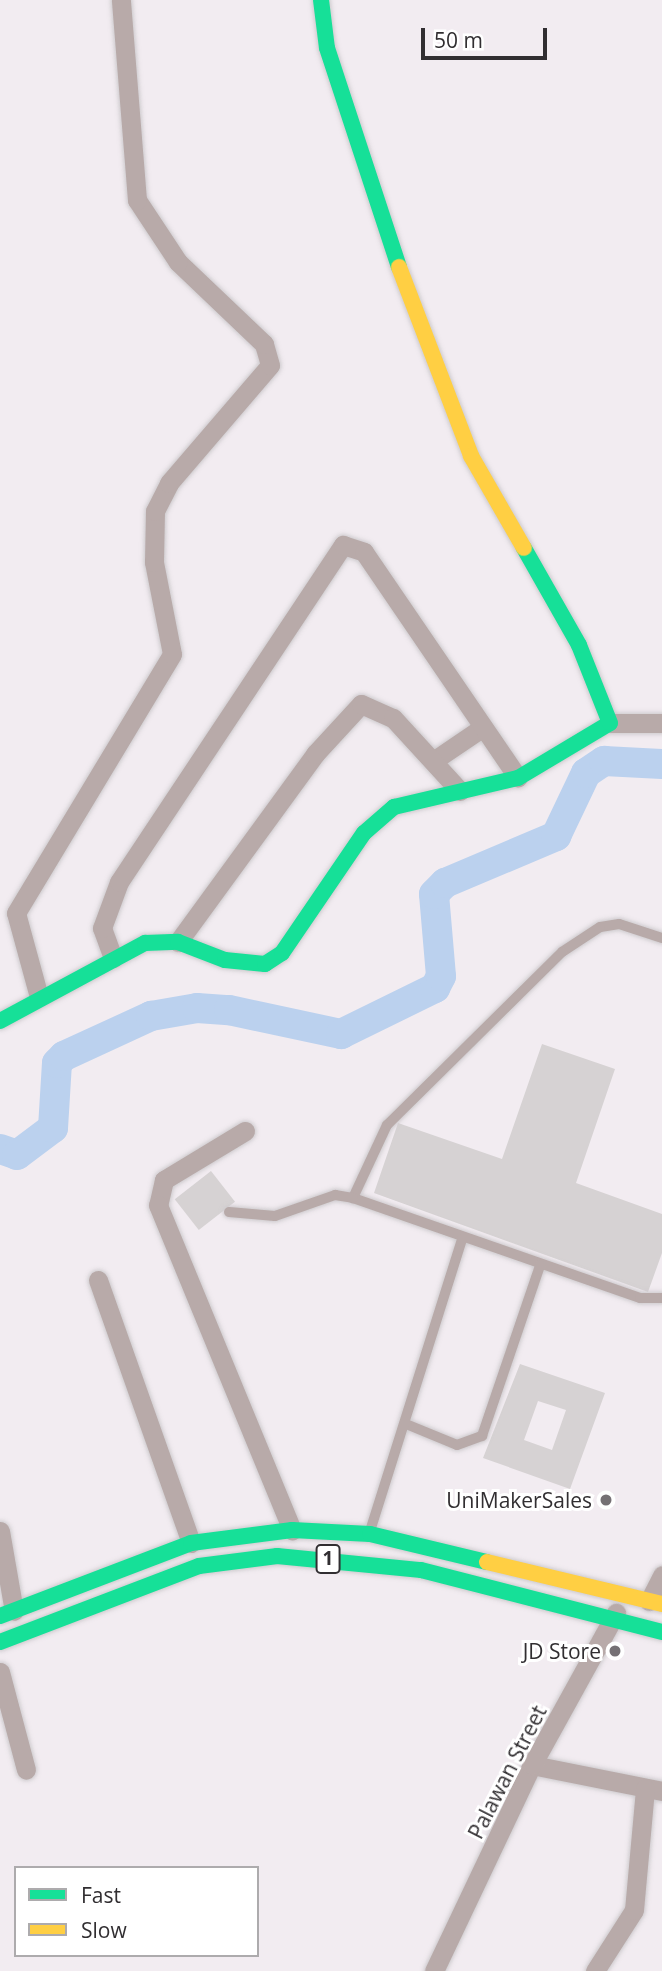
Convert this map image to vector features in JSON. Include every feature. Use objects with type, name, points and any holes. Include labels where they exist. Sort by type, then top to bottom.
[{"type":"main road","points":[[0,1021],[39,996],[145,943],[178,942],[225,960],[265,964],[282,953],[364,833],[394,807],[518,778],[610,723],[579,645],[471,456],[425,348],[327,48],[321,0]]},
{"type":"main road","name":"1","points":[[7,1614],[191,1542],[292,1530],[370,1534],[655,1602]]},
{"type":"main road","name":"1","points":[[0,1642],[199,1566],[277,1556],[366,1562],[514,1592],[662,1632]]},
{"type":"street","points":[[39,996],[16,913],[172,654],[154,562],[155,511],[169,483],[270,365],[264,344],[178,262],[137,200],[121,0]]},
{"type":"street","points":[[113,958],[102,928],[119,882],[343,545],[364,552],[518,778]]},
{"type":"street","points":[[178,942],[352,709],[378,707],[460,791]]},
{"type":"street","points":[[610,723],[662,723]]},
{"type":"street","points":[[433,761],[483,727]]},
{"type":"street","points":[[245,1131],[164,1180],[158,1205],[292,1530]]},
{"type":"street","points":[[98,1280],[191,1542]]},
{"type":"street","points":[[0,1531],[7,1614]]},
{"type":"street","points":[[655,1602],[662,1574]]},
{"type":"street","name":"Palawan Street","points":[[434,1971],[532,1765],[613,1620],[624,1595]]},
{"type":"street","points":[[0,1672],[26,1770]]},
{"type":"street","points":[[532,1765],[654,1789],[634,1910],[595,1971]]},
{"type":"lane","points":[[353,1198],[387,1125],[562,951],[610,926],[662,937]]},
{"type":"lane","points":[[229,1212],[275,1216],[335,1195],[353,1198],[540,1266],[640,1298],[662,1298]]},
{"type":"lane","points":[[366,1562],[370,1534],[462,1239]]},
{"type":"lane","points":[[406,1424],[457,1445],[482,1436],[540,1266]]},
{"type":"building","points":[[542,1044],[615,1069],[576,1183],[662,1214],[662,1253],[648,1292],[374,1193],[398,1123],[502,1159]]},
{"type":"building","points":[[211,1171],[235,1202],[199,1230],[175,1199]]},
{"type":"building","points":[[520,1364],[605,1393],[570,1489],[483,1458]],"holes":[[[538,1401],[566,1410],[552,1450],[524,1440]]]},
{"type":"waterway","points":[[0,1149],[17,1155],[53,1128],[57,1063],[64,1056],[151,1016],[197,1008],[229,1010],[341,1034],[435,988],[441,976],[434,894],[445,883],[556,836],[586,773],[604,761],[662,764]]},
{"type":"traffic: fast","points":[[321,0],[327,48],[399,267]]},
{"type":"traffic: fast","points":[[0,1021],[145,943],[178,942],[225,960],[265,964],[282,953],[364,833],[394,807],[518,778],[610,723],[579,645],[524,548]]},
{"type":"traffic: fast","points":[[0,1616],[191,1543],[292,1530],[370,1534],[487,1562]]},
{"type":"traffic: fast","points":[[0,1642],[199,1566],[277,1556],[421,1570],[662,1632]]},
{"type":"traffic: slow","points":[[399,267],[471,456],[524,548]]},
{"type":"traffic: slow","points":[[487,1562],[662,1604]]},
{"type":"place","name":"UniMakerSales","points":[[606,1500]]},
{"type":"place","name":"JD Store","points":[[615,1651]]}]
